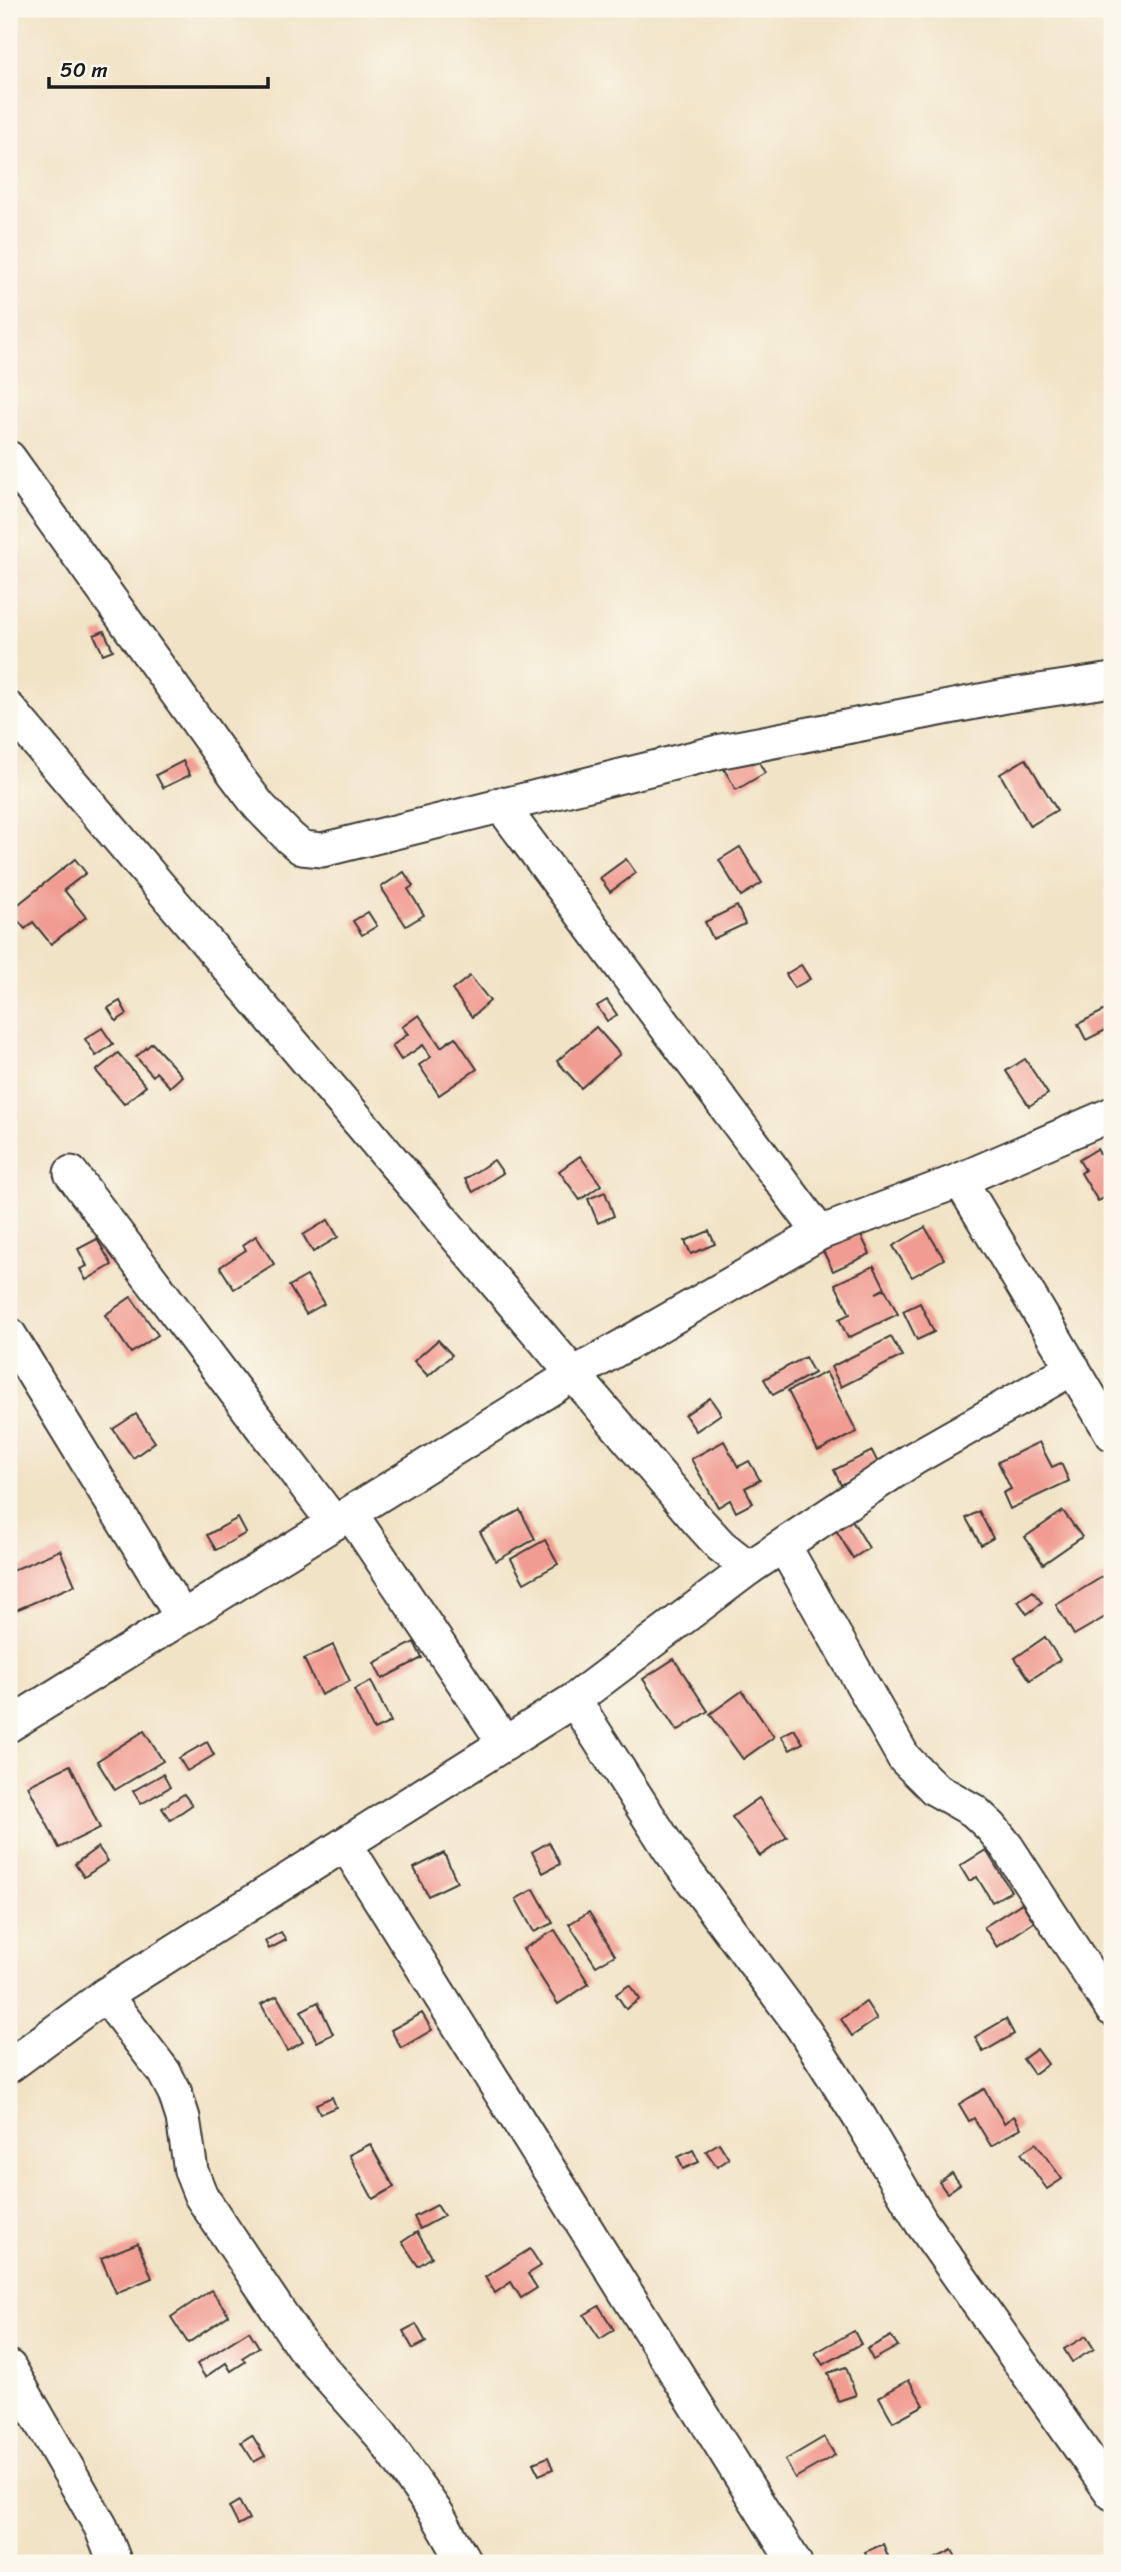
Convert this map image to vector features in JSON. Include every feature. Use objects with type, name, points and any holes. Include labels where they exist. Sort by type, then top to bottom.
[{"type":"street","points":[[9,457],[234,773],[259,806],[302,848],[322,850],[722,751],[1006,696],[1112,680]]},
{"type":"street","points":[[9,709],[698,1521],[721,1546],[749,1568]]},
{"type":"street","points":[[500,804],[820,1233]]},
{"type":"street","points":[[9,1726],[574,1374],[820,1233],[960,1180],[1112,1114]]},
{"type":"street","points":[[71,1173],[343,1518],[505,1744]]},
{"type":"street","points":[[960,1180],[1112,1434]]},
{"type":"street","points":[[9,1334],[182,1617]]},
{"type":"street","points":[[9,2066],[105,1995],[574,1700],[749,1568],[913,1459],[1073,1368]]},
{"type":"street","points":[[784,1546],[904,1758],[935,1789],[974,1811],[991,1827],[1007,1847],[1112,2009]]},
{"type":"street","points":[[574,1700],[670,1850],[802,2027],[860,2118],[921,2222],[1112,2493]]},
{"type":"street","points":[[346,1845],[795,2563]]},
{"type":"street","points":[[105,1995],[164,2072],[176,2093],[183,2118],[191,2171],[201,2196],[302,2346],[381,2435],[437,2514],[466,2563]]},
{"type":"street","points":[[9,2367],[101,2526],[115,2563]]},
{"type":"building","points":[[104,631],[113,650],[103,654],[94,635]]},
{"type":"building","points":[[754,753],[765,773],[736,790],[724,769]]},
{"type":"building","points":[[1026,759],[1057,810],[1030,826],[1000,774]]},
{"type":"building","points":[[183,761],[190,775],[163,788],[156,775]]},
{"type":"building","points":[[740,847],[762,883],[741,896],[719,860]]},
{"type":"building","points":[[75,859],[86,873],[64,890],[86,917],[51,944],[33,922],[25,929],[10,911]]},
{"type":"building","points":[[626,859],[636,873],[610,892],[600,878]]},
{"type":"building","points":[[404,872],[413,886],[408,889],[424,915],[406,926],[381,887]]},
{"type":"building","points":[[737,906],[745,924],[713,939],[705,922]]},
{"type":"building","points":[[368,912],[377,926],[362,935],[353,921]]},
{"type":"building","points":[[801,965],[810,979],[794,988],[786,974]]},
{"type":"building","points":[[470,976],[490,1001],[472,1017],[452,990]]},
{"type":"building","points":[[607,1000],[617,1015],[607,1021],[597,1006]]},
{"type":"building","points":[[120,1001],[127,1014],[116,1021],[108,1008]]},
{"type":"building","points":[[1107,1009],[1112,1019],[1112,1027],[1086,1040],[1078,1024]]},
{"type":"building","points":[[419,1015],[441,1047],[455,1037],[477,1069],[439,1095],[419,1065],[431,1057],[423,1045],[401,1060],[392,1046],[408,1034],[402,1027]]},
{"type":"building","points":[[596,1027],[620,1054],[581,1088],[557,1061]]},
{"type":"building","points":[[102,1028],[113,1044],[96,1056],[85,1039]]},
{"type":"building","points":[[152,1043],[182,1076],[170,1087],[156,1072],[153,1076],[136,1057]]},
{"type":"building","points":[[118,1053],[146,1086],[124,1104],[96,1071]]},
{"type":"building","points":[[1025,1059],[1048,1094],[1029,1106],[1006,1071]]},
{"type":"building","points":[[1097,1149],[1112,1174],[1110,1209],[1104,1198],[1098,1201],[1081,1173],[1085,1170],[1079,1160]]},
{"type":"building","points":[[580,1156],[601,1185],[580,1200],[559,1171]]},
{"type":"building","points":[[494,1160],[503,1173],[473,1192],[465,1179]]},
{"type":"building","points":[[605,1192],[614,1216],[598,1223],[588,1199]]},
{"type":"building","points":[[328,1220],[338,1237],[313,1252],[303,1235]]},
{"type":"building","points":[[925,1227],[944,1259],[912,1277],[893,1246]]},
{"type":"building","points":[[709,1231],[715,1244],[691,1254],[685,1241]]},
{"type":"building","points":[[860,1233],[870,1254],[833,1271],[822,1249]]},
{"type":"building","points":[[256,1236],[274,1264],[234,1289],[220,1267],[246,1250],[243,1245]]},
{"type":"building","points":[[97,1239],[112,1265],[86,1280],[80,1269],[87,1266],[78,1249]]},
{"type":"building","points":[[874,1266],[885,1288],[876,1293],[885,1289],[898,1314],[848,1338],[839,1319],[850,1314],[835,1284]]},
{"type":"building","points":[[307,1276],[324,1304],[306,1314],[289,1286]]},
{"type":"building","points":[[131,1297],[158,1335],[131,1353],[105,1315]]},
{"type":"building","points":[[920,1303],[934,1332],[917,1340],[903,1311]]},
{"type":"building","points":[[891,1337],[902,1356],[841,1387],[831,1367]]},
{"type":"building","points":[[438,1340],[452,1355],[428,1376],[414,1361]]},
{"type":"building","points":[[805,1357],[814,1373],[773,1395],[764,1379]]},
{"type":"building","points":[[826,1372],[857,1432],[818,1451],[788,1391]]},
{"type":"building","points":[[710,1398],[721,1414],[696,1431],[685,1415]]},
{"type":"building","points":[[136,1414],[155,1442],[133,1458],[113,1429]]},
{"type":"building","points":[[724,1441],[738,1467],[749,1461],[760,1480],[745,1488],[753,1503],[736,1512],[730,1500],[718,1507],[691,1459]]},
{"type":"building","points":[[1039,1442],[1052,1467],[1061,1463],[1069,1481],[1010,1509],[1003,1493],[1011,1489],[998,1462]]},
{"type":"building","points":[[872,1451],[879,1465],[841,1485],[834,1470]]},
{"type":"building","points":[[520,1510],[535,1539],[496,1561],[480,1532]]},
{"type":"building","points":[[979,1511],[993,1538],[981,1545],[966,1518]]},
{"type":"building","points":[[1063,1511],[1082,1537],[1043,1564],[1025,1537]]},
{"type":"building","points":[[849,1515],[869,1548],[853,1558],[833,1525]]},
{"type":"building","points":[[238,1518],[246,1533],[216,1550],[207,1535]]},
{"type":"building","points":[[545,1540],[558,1564],[524,1583],[511,1559]]},
{"type":"building","points":[[60,1550],[75,1585],[9,1613],[9,1572]]},
{"type":"building","points":[[1112,1571],[1112,1613],[1074,1635],[1056,1605]]},
{"type":"building","points":[[1033,1591],[1042,1603],[1027,1614],[1018,1601]]},
{"type":"building","points":[[1045,1637],[1060,1660],[1030,1680],[1015,1658]]},
{"type":"building","points":[[414,1642],[422,1658],[382,1679],[374,1663]]},
{"type":"building","points":[[333,1645],[350,1681],[321,1695],[304,1659]]},
{"type":"building","points":[[674,1659],[708,1711],[677,1731],[643,1679]]},
{"type":"building","points":[[371,1681],[391,1722],[374,1730],[354,1690]]},
{"type":"building","points":[[742,1691],[774,1737],[743,1759],[710,1714]]},
{"type":"building","points":[[794,1729],[803,1743],[790,1750],[781,1736]]},
{"type":"building","points":[[144,1731],[163,1761],[115,1790],[97,1761]]},
{"type":"building","points":[[207,1742],[214,1755],[187,1771],[179,1758]]},
{"type":"building","points":[[70,1765],[100,1828],[59,1848],[28,1786]]},
{"type":"building","points":[[163,1774],[170,1787],[141,1804],[133,1791]]},
{"type":"building","points":[[184,1794],[192,1805],[170,1820],[162,1808]]},
{"type":"building","points":[[759,1798],[787,1837],[760,1856],[732,1817]]},
{"type":"building","points":[[549,1842],[560,1864],[543,1873],[532,1852]]},
{"type":"building","points":[[98,1847],[108,1861],[84,1877],[75,1864]]},
{"type":"building","points":[[986,1850],[1011,1891],[992,1902],[977,1877],[969,1881],[960,1866]]},
{"type":"building","points":[[444,1853],[457,1882],[428,1896],[414,1868]]},
{"type":"building","points":[[534,1889],[553,1923],[534,1932],[516,1899]]},
{"type":"building","points":[[1022,1903],[1034,1922],[997,1947],[984,1927]]},
{"type":"building","points":[[589,1912],[615,1955],[596,1966],[569,1924]]},
{"type":"building","points":[[555,1930],[589,1984],[558,2004],[523,1949]]},
{"type":"building","points":[[281,1932],[286,1940],[269,1949],[265,1941]]},
{"type":"building","points":[[629,1985],[640,1999],[626,2009],[616,1994]]},
{"type":"building","points":[[277,1996],[303,2042],[287,2051],[261,2004]]},
{"type":"building","points":[[318,2002],[333,2034],[317,2042],[301,2011]]},
{"type":"building","points":[[866,2002],[877,2019],[852,2036],[841,2019]]},
{"type":"building","points":[[422,2013],[432,2030],[401,2048],[391,2030]]},
{"type":"building","points":[[1006,2019],[1014,2034],[983,2052],[975,2037]]},
{"type":"building","points":[[1037,2049],[1048,2064],[1034,2074],[1023,2059]]},
{"type":"building","points":[[984,2089],[1004,2123],[1014,2116],[1021,2128],[991,2146],[974,2118],[969,2121],[959,2104]]},
{"type":"building","points":[[332,2097],[336,2107],[320,2114],[316,2104]]},
{"type":"building","points":[[719,2143],[729,2159],[717,2167],[706,2151]]},
{"type":"building","points":[[1036,2143],[1062,2179],[1047,2189],[1021,2153]]},
{"type":"building","points":[[370,2144],[394,2187],[373,2199],[349,2155]]},
{"type":"building","points":[[693,2150],[699,2162],[683,2169],[678,2157]]},
{"type":"building","points":[[952,2173],[960,2184],[947,2193],[939,2182]]},
{"type":"building","points":[[437,2205],[444,2216],[420,2229],[414,2217]]},
{"type":"building","points":[[417,2232],[432,2257],[418,2266],[402,2242]]},
{"type":"building","points":[[138,2243],[152,2278],[116,2293],[101,2258]]},
{"type":"building","points":[[530,2249],[541,2266],[528,2274],[537,2288],[521,2298],[511,2282],[495,2293],[485,2277]]},
{"type":"building","points":[[211,2290],[229,2315],[188,2343],[171,2317]]},
{"type":"building","points":[[599,2306],[614,2330],[600,2339],[584,2315]]},
{"type":"building","points":[[416,2324],[426,2342],[413,2349],[403,2331]]},
{"type":"building","points":[[249,2331],[259,2347],[242,2358],[245,2362],[231,2371],[226,2363],[205,2377],[197,2364]]},
{"type":"building","points":[[854,2331],[861,2344],[823,2365],[815,2353]]},
{"type":"building","points":[[891,2336],[898,2346],[873,2360],[867,2349]]},
{"type":"building","points":[[1086,2336],[1094,2349],[1072,2362],[1064,2349]]},
{"type":"building","points":[[846,2367],[856,2395],[838,2401],[828,2373]]},
{"type":"building","points":[[909,2380],[924,2405],[893,2422],[879,2397]]},
{"type":"building","points":[[252,2435],[265,2456],[254,2462],[241,2442]]},
{"type":"building","points":[[824,2437],[835,2455],[795,2478],[785,2460]]},
{"type":"building","points":[[548,2457],[553,2469],[539,2475],[533,2463]]},
{"type":"building","points":[[239,2501],[249,2519],[238,2525],[229,2507]]},
{"type":"building","points":[[883,2544],[888,2556],[870,2563],[865,2552]]},
{"type":"building","points":[[952,2550],[959,2563],[927,2563]]}]
